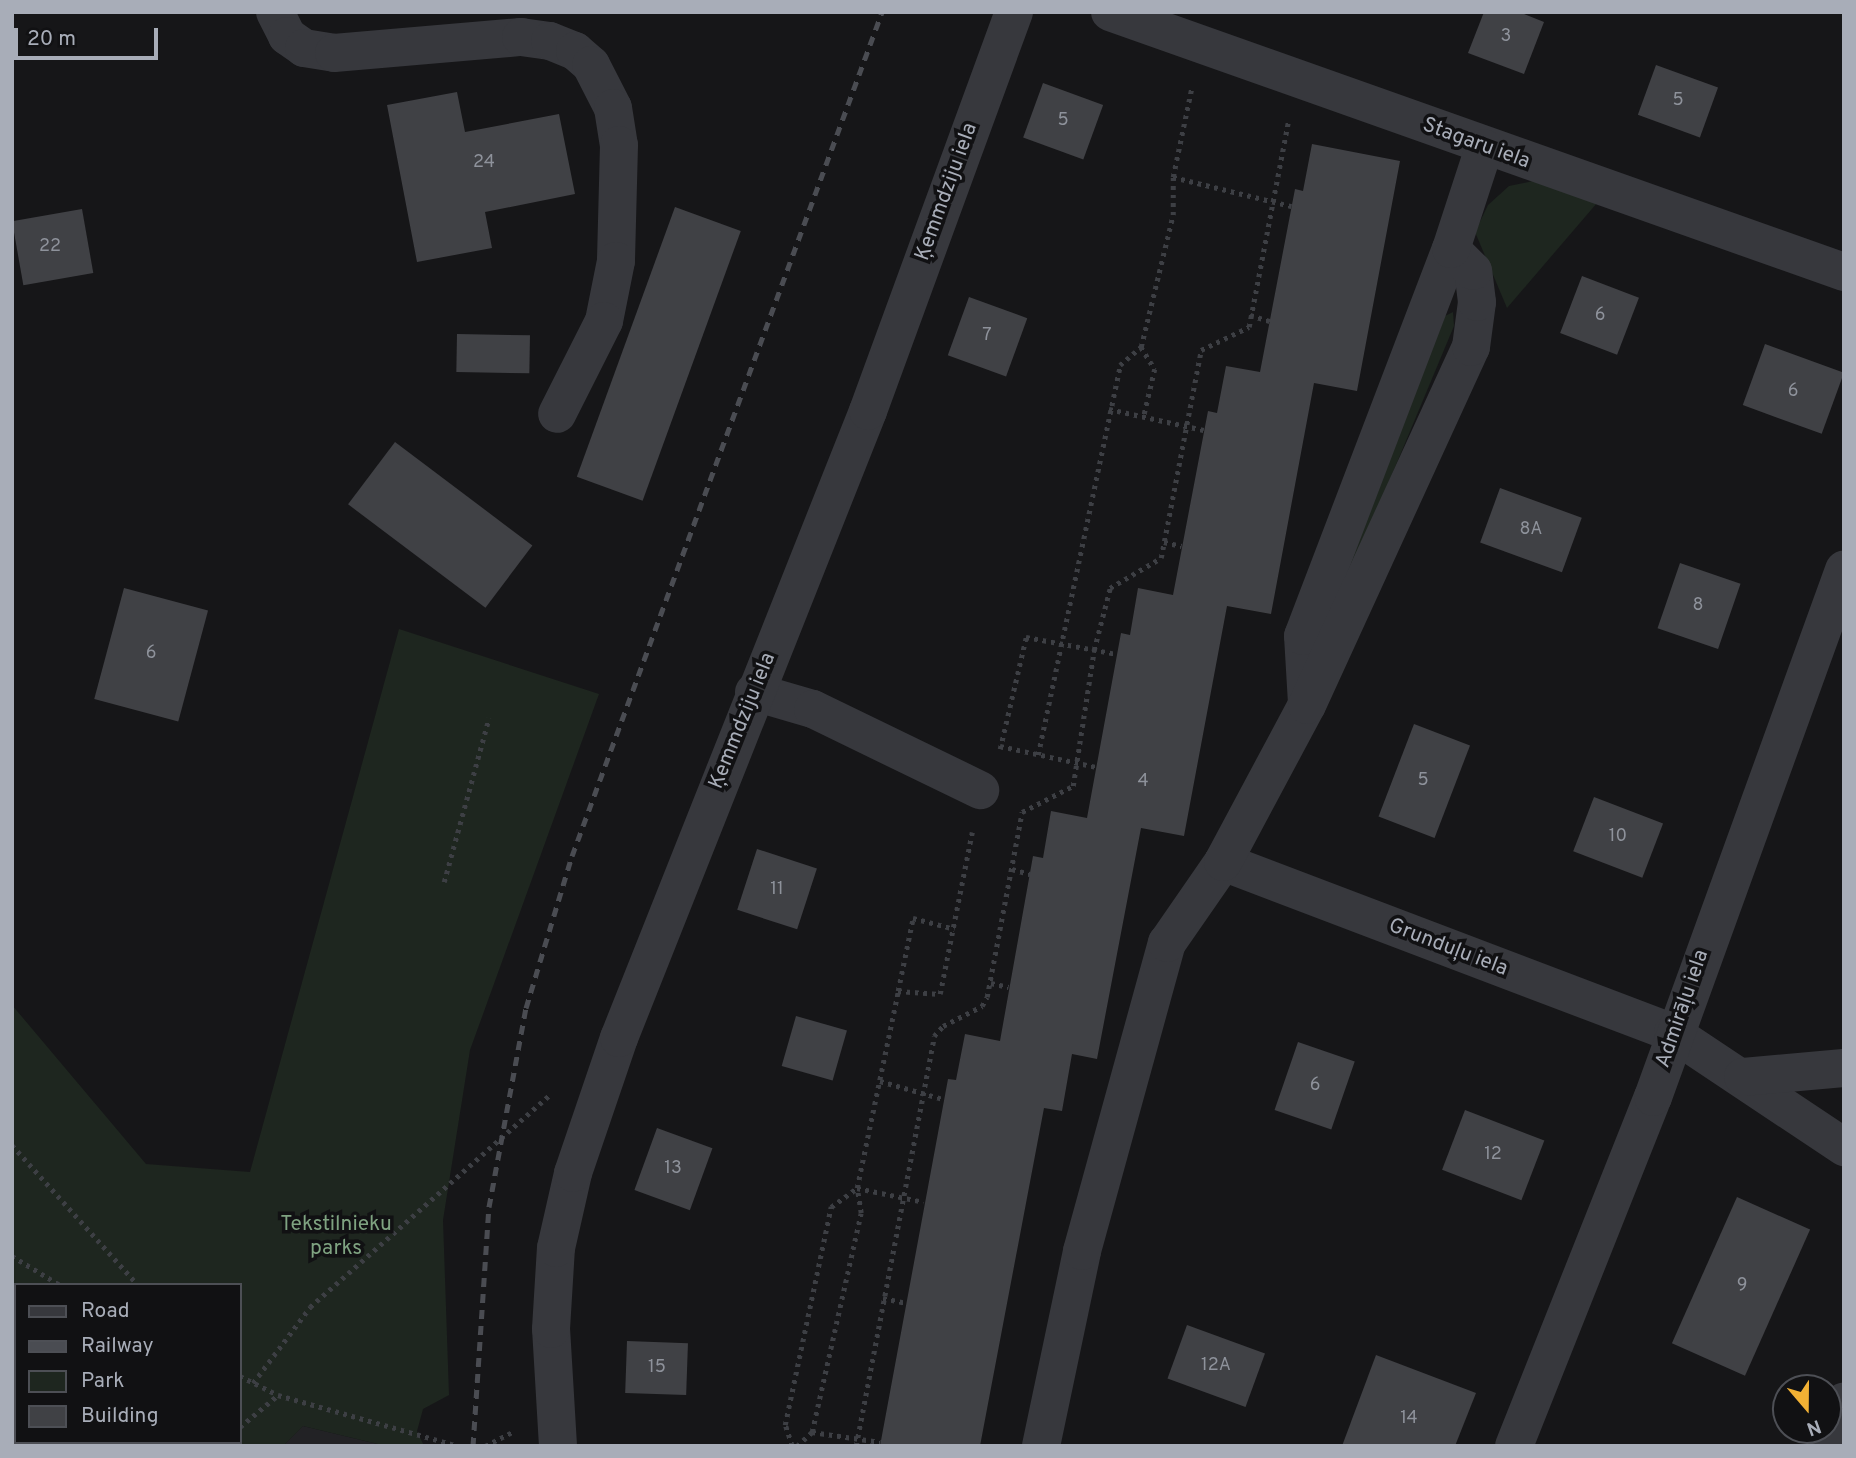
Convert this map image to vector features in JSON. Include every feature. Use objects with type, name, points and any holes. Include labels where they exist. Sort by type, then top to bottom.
[{"type":"street","points":[[275,12],[287,36],[304,48],[334,53],[521,37],[550,41],[575,51],[591,65],[613,108],[620,145],[616,261],[604,321],[556,414]]},
{"type":"street","name":"Ķemmdziju iela","points":[[558,1446],[551,1329],[555,1248],[573,1172],[619,1038],[754,692],[868,411],[1014,12]]},
{"type":"street","name":"Stagaru iela","points":[[1110,12],[1484,148],[1844,272]]},
{"type":"street","points":[[1307,705],[1303,636],[1451,249],[1484,148]]},
{"type":"street","points":[[1041,1446],[1082,1251],[1167,943],[1223,862],[1307,705],[1471,347],[1477,302],[1473,271],[1451,249]]},
{"type":"street","name":"Admirāļu iela","points":[[1514,1446],[1653,1097],[1673,1033],[1844,570]]},
{"type":"street","points":[[754,692],[813,709],[980,789]]},
{"type":"street","name":"Grunduļu iela","points":[[1223,862],[1673,1033],[1743,1077],[1844,1147]]},
{"type":"street","points":[[1743,1077],[1844,1068]]},
{"type":"street","points":[[1829,1446],[1844,1401]]},
{"type":"path","points":[[857,1443],[882,1298],[934,1036],[943,1026],[982,1006],[991,983],[1023,812],[1073,786],[1079,764],[1094,650],[1110,588],[1161,558],[1184,426],[1201,350],[1249,327],[1297,78]]},
{"type":"path","points":[[1038,754],[1119,365],[1140,347],[1172,215],[1173,177],[1191,90]]},
{"type":"path","points":[[1173,177],[1291,206]]},
{"type":"path","points":[[1250,315],[1270,321]]},
{"type":"path","points":[[1140,347],[1156,369],[1144,416]]},
{"type":"path","points":[[1109,409],[1204,430]]},
{"type":"path","points":[[1164,542],[1182,546]]},
{"type":"path","points":[[998,755],[1026,637],[1117,654]]},
{"type":"path","points":[[444,882],[489,718]]},
{"type":"path","points":[[1000,746],[1096,767]]},
{"type":"path","points":[[898,991],[940,994],[955,929],[980,789]]},
{"type":"path","points":[[1012,869],[1030,874]]},
{"type":"path","points":[[924,1202],[857,1188],[831,1207],[785,1425],[795,1446],[812,1433],[861,1213],[857,1188],[913,918],[955,929]]},
{"type":"path","points":[[991,983],[1009,987]]},
{"type":"path","points":[[880,1082],[943,1098]]},
{"type":"path","points":[[253,1383],[310,1307],[554,1092]]},
{"type":"path","points":[[12,1145],[136,1283]]},
{"type":"path","points":[[12,1256],[57,1283]]},
{"type":"path","points":[[882,1298],[906,1303]]},
{"type":"path","points":[[242,1377],[278,1395],[458,1446]]},
{"type":"path","points":[[242,1425],[278,1395]]},
{"type":"path","points":[[812,1433],[857,1443],[880,1442]]},
{"type":"shaded area","points":[[303,1426],[386,1446],[283,1446]]},
{"type":"green space","points":[[1533,181],[1597,203],[1507,308],[1475,232],[1488,205],[1509,186]]},
{"type":"green space","points":[[1453,312],[1454,326],[1355,563],[1345,571],[1445,316]]},
{"type":"green space","name":"Tekstilnieku parks","points":[[399,629],[599,694],[470,1050],[443,1220],[449,1395],[423,1409],[417,1431],[424,1446],[386,1446],[303,1426],[283,1446],[12,1446],[12,1005],[146,1164],[250,1172]]},
{"type":"building","points":[[1484,12],[1519,12],[1544,22],[1524,74],[1468,53]]},
{"type":"building","points":[[1656,65],[1718,88],[1700,137],[1638,115]]},
{"type":"building","points":[[1043,83],[1103,105],[1083,159],[1023,138]]},
{"type":"building","points":[[457,92],[465,132],[559,114],[575,194],[485,212],[492,248],[417,262],[387,105]]},
{"type":"building","points":[[1312,144],[1400,161],[1357,391],[1314,383],[1271,614],[1227,606],[1184,836],[1141,828],[1097,1059],[1072,1054],[1062,1111],[1044,1108],[980,1446],[880,1446],[948,1079],[956,1080],[965,1034],[1000,1041],[1033,856],[1043,858],[1051,811],[1087,818],[1121,633],[1130,635],[1138,588],[1173,595],[1208,411],[1217,413],[1226,366],[1260,372],[1295,189],[1303,191]]},
{"type":"building","points":[[675,207],[741,231],[643,501],[577,477]]},
{"type":"building","points":[[82,209],[93,273],[23,285],[12,221]]},
{"type":"building","points":[[1582,276],[1639,298],[1617,355],[1560,333]]},
{"type":"building","points":[[969,297],[1027,318],[1006,376],[948,355]]},
{"type":"building","points":[[457,334],[530,335],[529,373],[456,372]]},
{"type":"building","points":[[1765,344],[1844,373],[1822,434],[1743,405]]},
{"type":"building","points":[[395,442],[532,546],[485,608],[348,504]]},
{"type":"building","points":[[1500,488],[1582,518],[1562,572],[1480,543]]},
{"type":"building","points":[[1680,563],[1741,584],[1718,649],[1658,628]]},
{"type":"building","points":[[124,588],[208,611],[178,722],[94,699]]},
{"type":"building","points":[[1414,724],[1470,746],[1435,838],[1379,816]]},
{"type":"building","points":[[1594,797],[1663,824],[1642,878],[1573,851]]},
{"type":"building","points":[[757,849],[817,868],[797,929],[737,910]]},
{"type":"building","points":[[796,1016],[847,1031],[833,1081],[782,1066]]},
{"type":"building","points":[[1298,1042],[1355,1062],[1331,1130],[1275,1110]]},
{"type":"building","points":[[1465,1110],[1544,1140],[1521,1200],[1442,1170]]},
{"type":"building","points":[[657,1128],[712,1148],[690,1210],[634,1190]]},
{"type":"building","points":[[1737,1197],[1810,1230],[1745,1376],[1672,1343]]},
{"type":"building","points":[[1187,1325],[1265,1353],[1245,1407],[1168,1379]]},
{"type":"building","points":[[627,1341],[688,1343],[686,1395],[625,1393]]},
{"type":"building","points":[[1376,1355],[1476,1393],[1455,1446],[1342,1446]]},
{"type":"railway","points":[[473,1446],[489,1207],[526,1008],[572,856],[882,12]]}]
